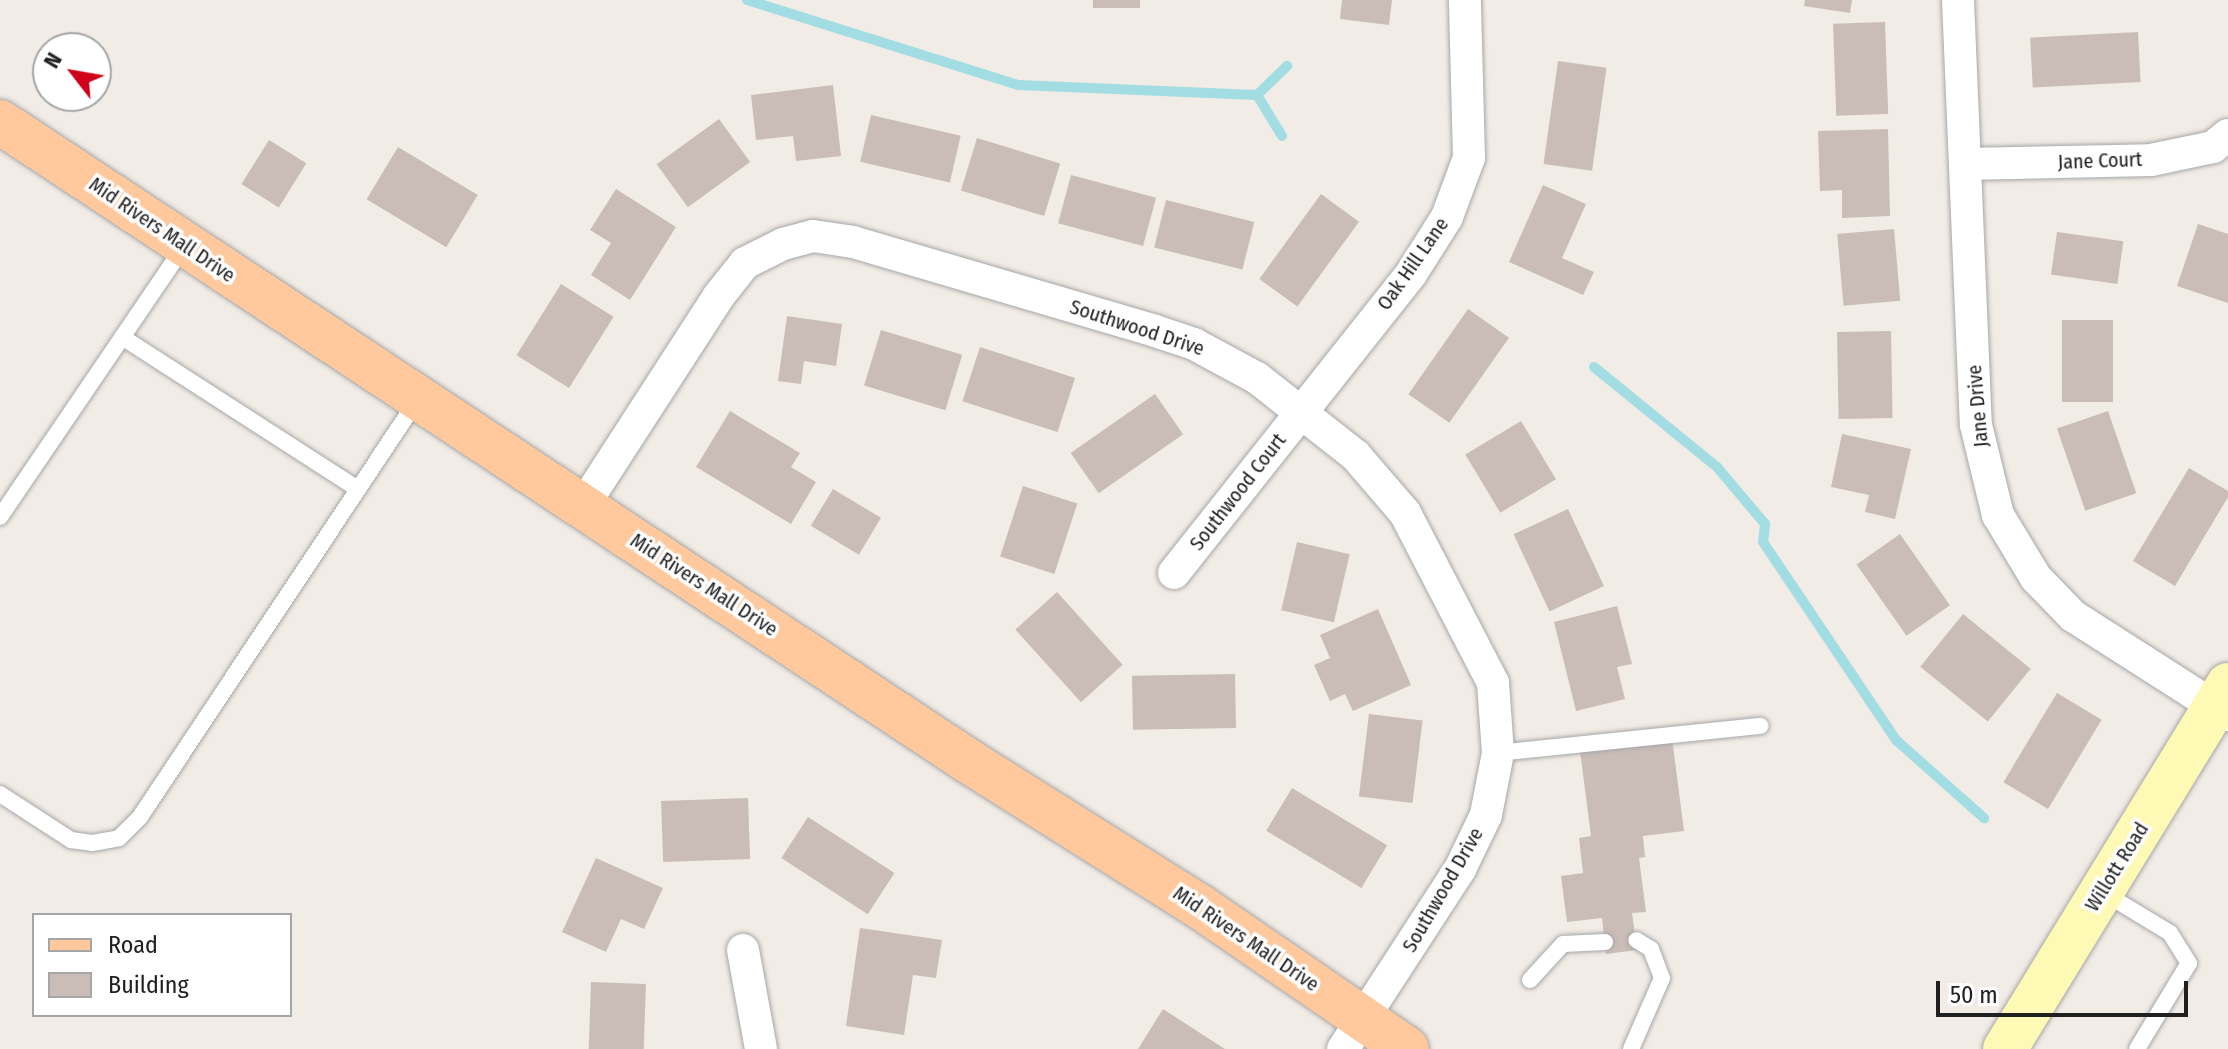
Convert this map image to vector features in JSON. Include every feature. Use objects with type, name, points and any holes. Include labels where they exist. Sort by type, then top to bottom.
[{"type":"main road","name":"Mid Rivers Mall Drive","points":[[0,122],[583,506],[1353,1034],[1407,1049]]},
{"type":"main road","name":"Willott Road","points":[[2005,1049],[2224,702]]},
{"type":"street","name":"Oak Hill Lane","points":[[1302,410],[1411,274],[1447,217],[1469,158],[1465,0]]},
{"type":"street","name":"Jane Drive","points":[[1958,0],[1976,425],[1998,515],[2036,578],[2073,616],[2224,702]]},
{"type":"street","name":"Jane Court","points":[[1966,164],[2151,160],[2213,147],[2228,135]]},
{"type":"street","name":"Southwood Drive","points":[[583,506],[745,263],[783,244],[813,236],[853,242],[1194,344],[1257,378],[1302,410],[1356,456],[1405,513],[1493,683],[1498,753],[1486,815],[1460,869],[1353,1034]]},
{"type":"street","name":"Southwood Court","points":[[1174,573],[1302,410]]},
{"type":"street","points":[[743,950],[761,1049]]},
{"type":"lane","points":[[0,517],[185,244]]},
{"type":"lane","points":[[122,337],[358,489]]},
{"type":"lane","points":[[0,794],[71,840],[92,843],[119,838],[140,817],[418,399]]},
{"type":"lane","points":[[1498,753],[1761,726]]},
{"type":"lane","points":[[2102,891],[2170,933],[2189,963],[2137,1049]]},
{"type":"lane","points":[[1631,1048],[1662,978],[1651,949],[1636,940]]},
{"type":"lane","points":[[1530,980],[1563,944],[1605,942]]},
{"type":"building","points":[[1093,0],[1140,0],[1140,8],[1093,8]]},
{"type":"building","points":[[1342,0],[1392,0],[1389,25],[1340,19]]},
{"type":"building","points":[[1805,0],[1852,0],[1850,13],[1804,6]]},
{"type":"building","points":[[1885,22],[1888,114],[1836,116],[1833,24]]},
{"type":"building","points":[[2138,32],[2141,82],[2033,88],[2030,38]]},
{"type":"building","points":[[1558,61],[1607,68],[1592,171],[1544,164]]},
{"type":"building","points":[[833,85],[841,156],[796,161],[793,136],[756,140],[751,95]]},
{"type":"building","points":[[871,115],[961,136],[950,182],[860,162]]},
{"type":"building","points":[[719,119],[750,162],[688,207],[657,164]]},
{"type":"building","points":[[1888,129],[1890,216],[1842,218],[1842,190],[1820,191],[1818,131]]},
{"type":"building","points":[[977,138],[1060,163],[1044,216],[961,191]]},
{"type":"building","points":[[269,140],[306,163],[279,207],[241,184]]},
{"type":"building","points":[[398,147],[478,195],[446,247],[367,199]]},
{"type":"building","points":[[1071,175],[1156,198],[1143,246],[1058,223]]},
{"type":"building","points":[[1543,185],[1586,204],[1562,258],[1594,272],[1583,295],[1509,262]]},
{"type":"building","points":[[616,189],[676,227],[630,300],[591,275],[611,243],[590,230]]},
{"type":"building","points":[[1321,194],[1359,222],[1297,307],[1259,279]]},
{"type":"building","points":[[1166,200],[1254,222],[1242,270],[1154,248]]},
{"type":"building","points":[[2198,224],[2228,234],[2228,303],[2177,286]]},
{"type":"building","points":[[1894,229],[1900,301],[1843,306],[1837,234]]},
{"type":"building","points":[[2057,232],[2123,241],[2117,284],[2051,275]]},
{"type":"building","points":[[561,284],[614,317],[569,388],[516,355]]},
{"type":"building","points":[[1468,309],[1509,338],[1449,423],[1408,394]]},
{"type":"building","points":[[787,316],[842,324],[836,366],[804,361],[801,384],[778,381]]},
{"type":"building","points":[[2062,320],[2113,320],[2113,402],[2062,402]]},
{"type":"building","points":[[881,330],[962,355],[945,410],[864,385]]},
{"type":"building","points":[[1891,331],[1893,418],[1839,419],[1837,332]]},
{"type":"building","points":[[980,347],[1075,378],[1057,432],[962,401]]},
{"type":"building","points":[[1155,394],[1183,434],[1099,493],[1071,453]]},
{"type":"building","points":[[730,411],[800,453],[791,467],[816,482],[791,524],[696,467]]},
{"type":"building","points":[[2108,411],[2136,493],[2085,511],[2057,429]]},
{"type":"building","points":[[1521,421],[1556,479],[1500,513],[1465,454]]},
{"type":"building","points":[[1842,434],[1911,449],[1895,519],[1865,512],[1869,495],[1831,487]]},
{"type":"building","points":[[2189,468],[2228,491],[2228,497],[2175,586],[2133,561]]},
{"type":"building","points":[[1023,486],[1077,504],[1054,574],[1000,556]]},
{"type":"building","points":[[833,489],[881,518],[859,555],[811,526]]},
{"type":"building","points":[[1568,509],[1604,586],[1550,611],[1514,534]]},
{"type":"building","points":[[1900,534],[1950,605],[1906,636],[1857,564]]},
{"type":"building","points":[[1297,542],[1350,554],[1334,622],[1281,610]]},
{"type":"building","points":[[1057,592],[1123,665],[1081,702],[1015,629]]},
{"type":"building","points":[[1617,606],[1632,664],[1617,667],[1625,699],[1576,711],[1554,622]]},
{"type":"building","points":[[1378,609],[1411,685],[1353,711],[1345,694],[1330,701],[1314,665],[1330,658],[1320,635]]},
{"type":"building","points":[[1963,614],[2031,669],[1988,722],[1920,667]]},
{"type":"building","points":[[1235,674],[1236,728],[1133,730],[1132,676]]},
{"type":"building","points":[[2057,693],[2102,720],[2048,809],[2003,782]]},
{"type":"building","points":[[1369,714],[1423,721],[1412,803],[1359,796]]},
{"type":"building","points":[[1672,738],[1684,831],[1643,836],[1645,857],[1639,858],[1646,912],[1632,913],[1637,950],[1606,954],[1602,918],[1567,922],[1561,876],[1583,873],[1579,838],[1591,836],[1580,751]]},
{"type":"building","points":[[1292,788],[1387,845],[1361,888],[1266,831]]},
{"type":"building","points":[[748,798],[750,859],[663,862],[661,801]]},
{"type":"building","points":[[808,817],[894,873],[868,914],[781,858]]},
{"type":"building","points":[[596,858],[663,888],[644,929],[621,919],[606,952],[562,932]]},
{"type":"building","points":[[860,928],[942,940],[936,978],[913,975],[904,1035],[846,1026]]},
{"type":"building","points":[[591,982],[646,984],[644,1049],[589,1049]]},
{"type":"building","points":[[1163,1009],[1225,1049],[1138,1049]]},
{"type":"waterway","points":[[747,0],[1019,85],[1257,95],[1287,66]]},
{"type":"waterway","points":[[1257,95],[1282,136]]},
{"type":"waterway","points":[[1594,367],[1717,467],[1765,524],[1763,542],[1896,740],[1984,818]]}]
